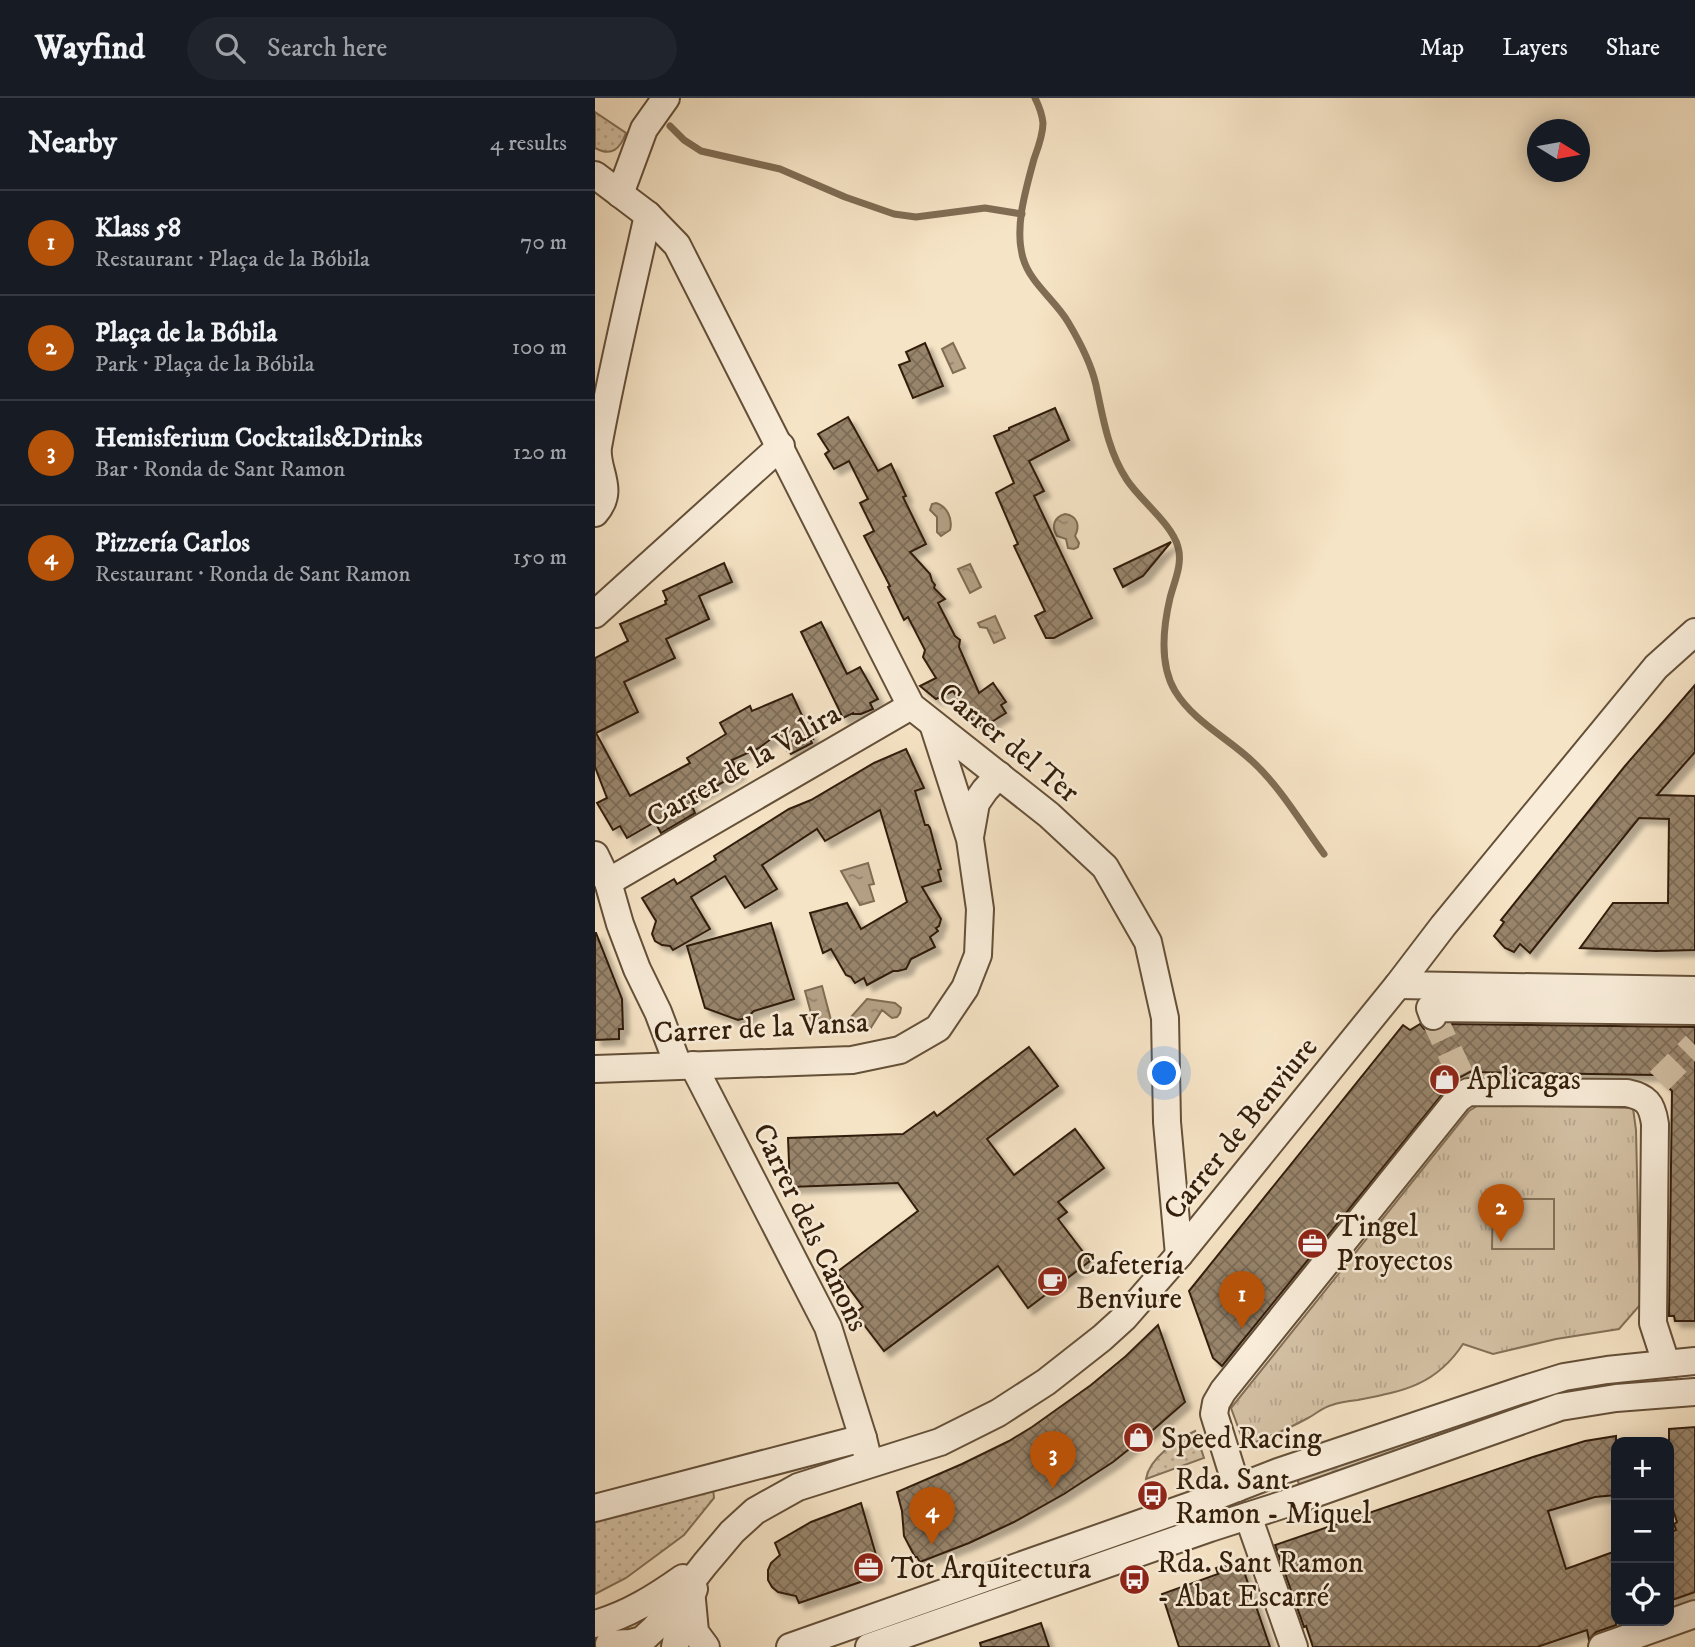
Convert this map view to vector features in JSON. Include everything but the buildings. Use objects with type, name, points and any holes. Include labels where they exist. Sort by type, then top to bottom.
[{"type":"street","points":[[620,194],[644,129],[666,98]]},
{"type":"street","name":"Carrer del Ter","points":[[595,175],[648,215],[677,245],[911,706],[1049,815],[1105,867],[1148,942],[1165,1018],[1167,1122],[1179,1255]]},
{"type":"street","points":[[595,513],[600,507],[604,492],[597,451],[648,215]]},
{"type":"street","points":[[595,614],[781,446]]},
{"type":"street","name":"Carrer de Benviure","points":[[605,1640],[630,1643],[642,1640],[655,1628],[732,1532],[755,1511],[798,1487],[940,1442],[998,1413],[1046,1382],[1103,1338],[1179,1255],[1443,926],[1656,667],[1695,632]]},
{"type":"street","name":"Carrer de la Valira","points":[[608,883],[911,706]]},
{"type":"street","name":"Carrer de la Vansa","points":[[595,1069],[852,1060],[900,1050],[938,1028],[965,988],[978,955],[981,909],[970,839],[933,723]]},
{"type":"street","points":[[970,839],[976,803],[999,775]]},
{"type":"street","name":"Carrer dels Canons","points":[[595,855],[608,883],[637,969],[685,1065],[828,1327],[869,1464]]},
{"type":"street","points":[[1398,985],[1695,990]]},
{"type":"street","points":[[1433,1016],[1430,1009],[1695,1011]]},
{"type":"street","points":[[1237,1488],[1214,1414],[1216,1403],[1458,1099],[1465,1085],[1478,1091],[1627,1093],[1650,1089],[1649,1104],[1654,1112],[1655,1124],[1653,1323],[1666,1363]]},
{"type":"street","points":[[790,1647],[1278,1472],[1564,1377],[1695,1361]]},
{"type":"street","points":[[869,1647],[918,1639],[1248,1516],[1560,1407],[1616,1398],[1695,1392]]},
{"type":"street","points":[[595,1508],[863,1438]]},
{"type":"street","points":[[1248,1516],[1294,1647]]},
{"type":"street","name":"Carrer de Benviure","points":[[675,1647],[678,1632],[705,1564]]},
{"type":"street","points":[[692,1596],[695,1632],[706,1647]]},
{"type":"street","points":[[1602,1647],[1695,1614]]},
{"type":"green space","points":[[595,112],[626,133],[615,150],[606,152],[595,148]]},
{"type":"green space","points":[[1480,1104],[1633,1108],[1636,1130],[1640,1305],[1619,1329],[1556,1339],[1493,1354],[1463,1344],[1442,1369],[1418,1384],[1329,1406],[1293,1426],[1245,1446],[1231,1408],[1469,1111]]},
{"type":"green space","points":[[1493,1199],[1554,1199],[1554,1249],[1492,1249]]},
{"type":"green space","points":[[1676,1373],[1677,1382],[1460,1428],[1299,1485],[1297,1477],[1564,1389]]},
{"type":"green space","points":[[1195,1431],[1204,1458],[1146,1479],[1158,1457]]},
{"type":"green space","points":[[713,1488],[714,1498],[684,1535],[626,1578],[595,1594],[595,1519]]},
{"type":"water","points":[[953,343],[965,368],[953,373],[942,349]]},
{"type":"water","points":[[936,503],[946,510],[951,522],[950,530],[941,536],[937,532],[937,517],[930,510],[932,504]]},
{"type":"water","points":[[1065,514],[1077,522],[1075,536],[1079,543],[1074,549],[1068,548],[1066,539],[1057,536],[1054,529],[1056,520]]},
{"type":"water","points":[[970,564],[981,587],[970,593],[958,569]]},
{"type":"water","points":[[995,616],[1005,638],[994,643],[987,628],[980,627],[978,623]]},
{"type":"water","points":[[868,863],[874,884],[869,885],[874,901],[860,905],[841,871]]},
{"type":"water","points":[[822,986],[831,1020],[809,1026],[807,1018],[811,1013],[805,991]]},
{"type":"water","points":[[867,999],[895,1003],[901,1008],[900,1013],[892,1018],[882,1010],[870,1029],[859,1031],[853,1026],[851,1017]]},
{"type":"waterway","points":[[1035,98],[1043,128],[1022,208],[1020,234],[1023,258],[1031,275],[1063,314],[1085,353],[1115,458],[1127,480],[1175,538],[1179,566],[1164,633],[1166,669],[1170,680],[1175,691],[1192,712],[1263,772],[1282,794],[1324,854]]},
{"type":"waterway","points":[[670,126],[684,140],[701,151],[780,169],[845,197],[894,214],[916,217],[985,208],[1022,214]]},
{"type":"tunnel","points":[[1433,1016],[1462,1078]]},
{"type":"tunnel","points":[[1659,1081],[1695,1045]]},
{"type":"place","name":"Aplicagas","points":[[1444,1079]]},
{"type":"place","name":"Plaça de la Bóbila","points":[[1501,1242]]},
{"type":"place","name":"Tingel Proyectos","points":[[1313,1243]]},
{"type":"place","name":"Cafetería Benviure","points":[[1053,1281]]},
{"type":"place","name":"Klass 58","points":[[1242,1329]]},
{"type":"place","name":"Speed Racing","points":[[1138,1438]]},
{"type":"place","name":"Hemisferium Cocktails&Drinks","points":[[1053,1489]]},
{"type":"place","name":"Rda. Sant Ramon - Miquel","points":[[1152,1496]]},
{"type":"place","name":"Pizzería Carlos","points":[[932,1545]]},
{"type":"place","name":"Tot Arquitectura","points":[[868,1568]]},
{"type":"place","name":"Rda. Sant Ramon - Abat Escarré","points":[[1134,1579]]}]
